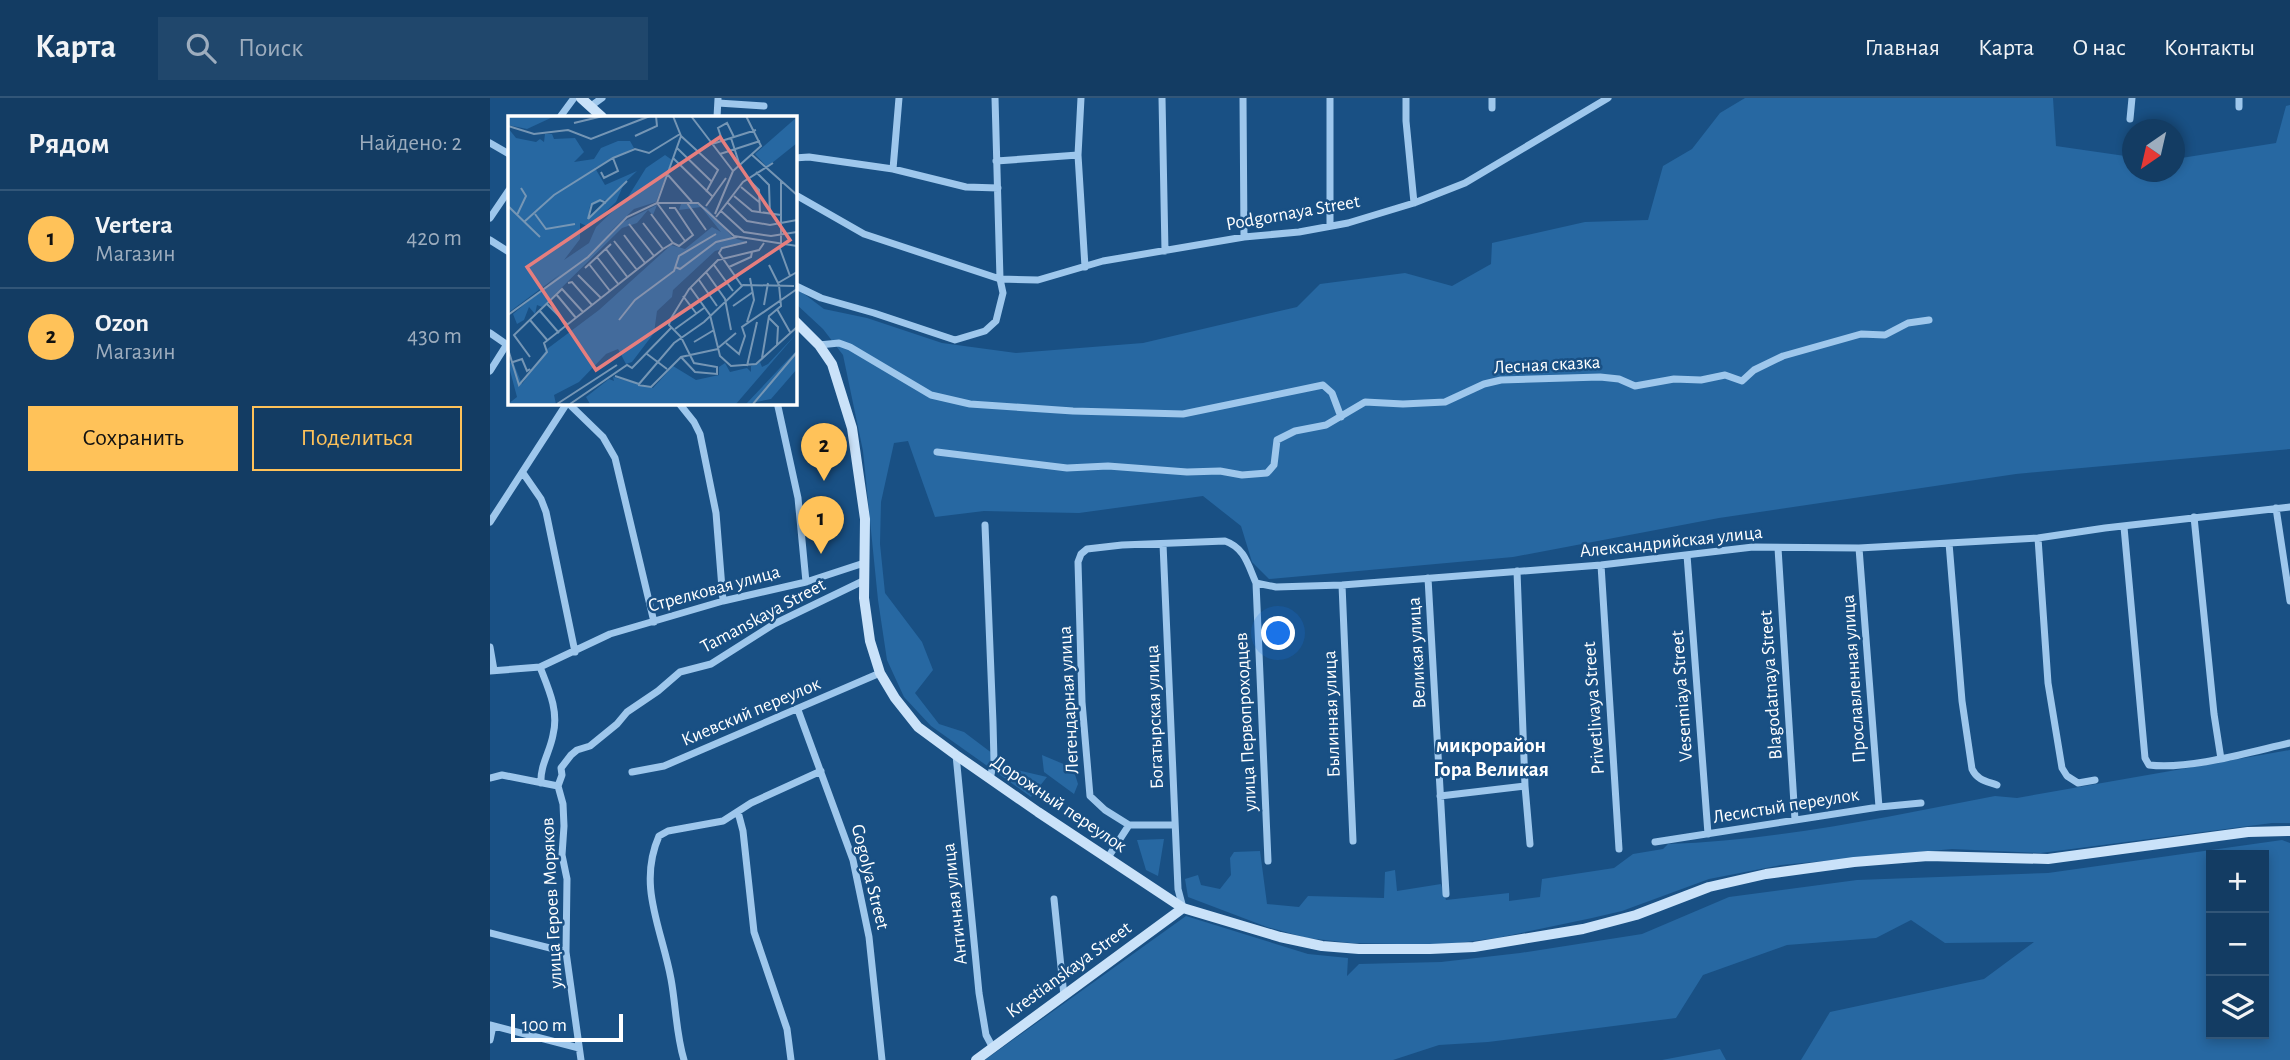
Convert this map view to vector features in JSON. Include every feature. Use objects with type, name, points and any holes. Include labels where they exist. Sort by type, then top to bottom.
[{"type":"main road","points":[[580,98],[601,116]]},
{"type":"main road","name":"Дорожный переулок","points":[[796,322],[832,364],[852,428],[865,519],[864,598],[870,641],[880,673],[895,698],[918,727],[956,755],[1183,908],[1280,937],[1322,946],[1430,950],[1474,947],[1583,929],[1636,915],[1709,887],[1766,874],[1841,863],[1928,856],[2048,859],[2248,832],[2290,831]]},
{"type":"main road","name":"Krestianskaya Street","points":[[976,1060],[1183,908]]},
{"type":"street","points":[[561,116],[574,98]]},
{"type":"street","points":[[591,106],[602,98]]},
{"type":"street","points":[[893,169],[899,98]]},
{"type":"street","points":[[796,286],[821,298],[956,340],[985,331],[996,321],[1003,293],[1000,279],[995,98]]},
{"type":"street","points":[[1082,98],[1078,155],[1085,267]]},
{"type":"street","points":[[1161,98],[1165,251]]},
{"type":"street","points":[[1243,98],[1244,237]]},
{"type":"street","points":[[1330,98],[1330,226]]},
{"type":"street","points":[[1406,98],[1414,203]]},
{"type":"street","points":[[1492,98],[1492,108]]},
{"type":"street","name":"Podgornaya Street","points":[[796,195],[864,234],[1000,279],[1038,280],[1103,261],[1244,237],[1299,232],[1348,223],[1414,203],[1465,183],[1608,98]]},
{"type":"street","points":[[2130,119],[2132,98]]},
{"type":"street","points":[[2239,98],[2239,107]]},
{"type":"street","points":[[718,100],[764,106]]},
{"type":"street","points":[[490,143],[508,153]]},
{"type":"street","points":[[996,161],[1078,155]]},
{"type":"street","points":[[796,158],[809,157],[893,169],[966,187],[998,188]]},
{"type":"street","points":[[490,218],[508,191]]},
{"type":"street","points":[[490,240],[508,250]]},
{"type":"street","name":"Лесная сказка","points":[[937,452],[1067,468],[1108,466],[1187,472],[1220,471],[1242,475],[1267,473],[1275,465],[1277,440],[1295,431],[1326,425],[1365,402],[1445,402],[1484,384],[1501,380],[1600,377],[1619,379],[1635,386],[1674,379],[1701,380],[1725,374],[1742,381],[1754,369],[1783,356],[1861,334],[1885,335],[1908,323],[1929,320]]},
{"type":"street","points":[[490,333],[508,345],[490,371]]},
{"type":"street","points":[[818,345],[839,343],[850,347],[931,395],[970,404],[1073,411],[1183,414],[1323,385],[1332,393],[1341,417]]},
{"type":"street","points":[[490,522],[566,404]]},
{"type":"street","points":[[568,404],[603,438],[615,458],[654,622]]},
{"type":"street","points":[[680,404],[700,434],[716,513],[723,601]]},
{"type":"street","points":[[777,404],[797,498],[806,582]]},
{"type":"street","points":[[523,473],[541,499],[546,512],[575,652]]},
{"type":"street","name":"Александрийская улица","points":[[1256,583],[1276,587],[1342,585],[1601,565],[1753,547],[1859,548],[2038,538],[2290,507]]},
{"type":"street","points":[[2276,508],[2290,601]]},
{"type":"street","points":[[2194,517],[2221,759]]},
{"type":"street","points":[[985,524],[994,761],[990,779]]},
{"type":"street","points":[[2124,527],[2145,758],[2149,765],[2160,767],[2221,759],[2290,743]]},
{"type":"street","points":[[2038,538],[2048,683],[2062,768],[2067,776],[2078,783],[2095,780]]},
{"type":"street","points":[[1163,544],[1225,541],[1236,545],[1243,553],[1256,583]]},
{"type":"street","points":[[1949,543],[1962,701],[1972,769],[1981,780],[1997,785]]},
{"type":"street","name":"Легендарная улица","points":[[1129,825],[1105,810],[1090,796],[1082,702],[1078,562],[1087,549],[1163,544]]},
{"type":"street","name":"Богатырская улица","points":[[1163,544],[1178,889],[1183,908]]},
{"type":"street","name":"Blagodatnaya Street","points":[[1778,548],[1795,820]]},
{"type":"street","name":"Прославленная улица","points":[[1859,548],[1879,807]]},
{"type":"street","name":"Vesenniaya Street","points":[[1687,555],[1708,834]]},
{"type":"street","name":"Стрелковая улица","points":[[492,671],[540,667],[610,634],[723,601],[806,582],[864,562]]},
{"type":"street","name":"Privetlivaya Street","points":[[1601,565],[1619,849]]},
{"type":"street","points":[[1517,571],[1525,786],[1530,844]]},
{"type":"street","name":"Великая улица","points":[[1428,578],[1446,894]]},
{"type":"street","name":"Tamanskaya Street","points":[[558,786],[562,775],[561,768],[571,755],[590,746],[627,712],[680,672],[711,664],[774,624],[864,580]]},
{"type":"street","name":"улица Первопроходцев","points":[[1256,583],[1268,861]]},
{"type":"street","name":"Былинная улица","points":[[1342,585],[1353,841]]},
{"type":"street","points":[[490,647],[492,671]]},
{"type":"street","points":[[540,667],[556,712],[553,736],[542,766],[541,783]]},
{"type":"street","name":"Киевский переулок","points":[[632,772],[664,766],[880,673]]},
{"type":"street","name":"Gogolya Street","points":[[798,709],[853,860],[869,937],[882,1060]]},
{"type":"street","name":"Античная улица","points":[[956,755],[979,993],[986,1035],[993,1048]]},
{"type":"street","points":[[684,1060],[680,1049],[671,979],[649,891],[652,855],[659,836],[668,831],[723,821],[751,803],[821,771]]},
{"type":"street","points":[[491,780],[502,775],[558,786]]},
{"type":"street","name":"улица Героев Моряков","points":[[558,786],[564,815],[562,855],[567,880],[566,952],[581,1060]]},
{"type":"street","points":[[1440,796],[1525,786]]},
{"type":"street","name":"Лесистый переулок","points":[[1655,842],[1879,807],[1921,803]]},
{"type":"street","points":[[738,812],[743,831],[754,932],[787,1029],[791,1060]]},
{"type":"street","points":[[1107,859],[1129,825],[1175,825]]},
{"type":"street","points":[[1054,899],[1064,996]]},
{"type":"street","points":[[490,933],[566,952]]},
{"type":"street","points":[[490,1040],[491,1026],[579,1048]]},
{"type":"shaded area","points":[[1745,98],[2053,98],[2056,146],[2122,156],[2122,182],[2185,182],[2185,157],[2276,143],[2286,106],[2290,105],[2290,449],[2016,474],[1719,518],[1513,557],[1269,579],[1252,562],[1241,526],[1203,496],[1079,513],[984,511],[935,517],[908,441],[894,443],[881,502],[880,544],[885,593],[922,642],[933,670],[915,693],[939,724],[964,732],[1013,769],[1047,777],[1031,797],[931,726],[904,697],[887,660],[863,451],[843,355],[823,329],[796,304],[796,288],[824,309],[867,318],[942,343],[1016,353],[1143,343],[1297,307],[1320,284],[1405,273],[1452,286],[1491,264],[1492,243],[1585,222],[1648,220],[1663,166],[1692,149],[1720,113]]},
{"type":"shaded area","points":[[2290,750],[2290,823],[2272,823],[2041,853],[1952,849],[1781,865],[1709,879],[1622,911],[1497,938],[1442,945],[1351,943],[1307,938],[1267,927],[1188,897],[1185,879],[1198,875],[1201,885],[1220,889],[1231,875],[1230,858],[1234,852],[1260,851],[1267,904],[1299,907],[1308,896],[1384,898],[1385,872],[1395,870],[1397,891],[1441,884],[1446,900],[1509,893],[1509,901],[1540,897],[1542,879],[1614,868],[1633,854],[1663,849],[1668,844],[1792,833],[1995,796],[2017,798]]},
{"type":"shaded area","points":[[1042,755],[1073,768],[1078,784],[1074,794],[1044,772]]},
{"type":"shaded area","points":[[1164,839],[1158,876],[1146,870],[1137,840]]},
{"type":"shaded area","points":[[2282,840],[2290,843],[2290,1060],[1801,1060],[1830,1012],[1984,979],[2034,942],[1945,943],[1911,920],[1876,938],[1787,945],[1703,975],[1676,1018],[1488,1042],[1439,1045],[1393,1060],[985,1060],[1186,916],[1308,954],[1348,958],[1347,976],[1359,964],[1441,962],[1642,934],[1729,897],[1857,880],[2048,873],[2206,851],[2206,1039],[2269,1039],[2269,850],[2211,850]]},
{"type":"shaded area","points":[[1720,1049],[1726,1060],[1662,1060]]},
{"type":"place","name":"Ozon","points":[[824,481]]},
{"type":"place","name":"Vertera","points":[[821,554]]},
{"type":"district","name":"микрорайон Гора Великая","points":[[1491,757]]}]
